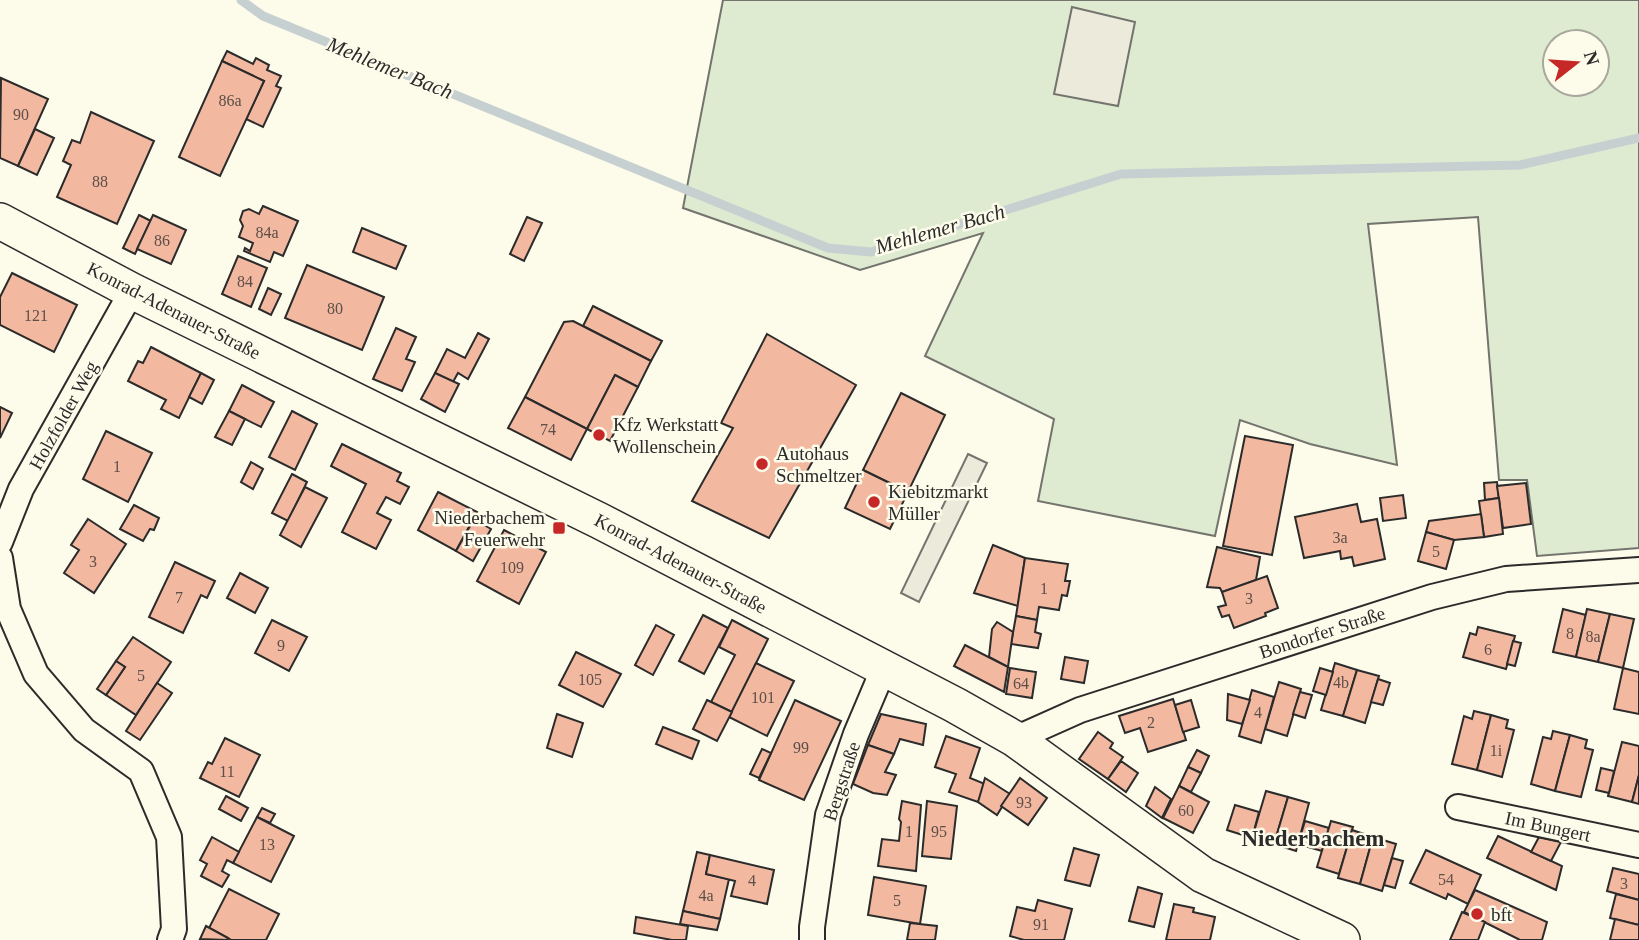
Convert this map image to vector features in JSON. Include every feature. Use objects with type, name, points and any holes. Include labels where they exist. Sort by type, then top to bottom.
[{"type":"main road","name":"Konrad-Adenauer-Straße","points":[[0,222],[132,291],[600,520],[884,668],[1015,739],[1203,875],[1342,940]]},
{"type":"street","name":"Holzfolder Weg","points":[[0,542],[21,489],[132,291]]},
{"type":"street","points":[[0,569],[8,610],[36,674],[84,730],[141,771],[169,836],[174,929],[170,940]]},
{"type":"street","name":"Bondorfer Straße","points":[[1015,739],[1080,710],[1432,597],[1506,579],[1639,570]]},
{"type":"street","name":"Bergstraße","points":[[813,940],[812,927],[828,815],[856,734],[884,668]]},
{"type":"street","name":"Im Bungert","points":[[1458,807],[1639,845]]},
{"type":"green space","points":[[723,0],[1639,0],[1639,548],[1537,556],[1527,480],[1499,480],[1478,217],[1368,224],[1397,465],[1310,444],[1240,420],[1215,536],[1038,501],[1054,419],[925,356],[983,233],[860,270],[683,208]]},
{"type":"shaded area","points":[[1072,7],[1135,22],[1118,106],[1054,94]]},
{"type":"shaded area","points":[[968,454],[987,463],[919,602],[901,593]]},
{"type":"building","points":[[227,51],[253,64],[256,58],[269,65],[267,70],[281,76],[276,86],[281,88],[263,127],[246,119],[264,81],[222,61]]},
{"type":"building","points":[[222,61],[264,81],[220,176],[179,157]]},
{"type":"building","points":[[1,78],[48,99],[18,166],[0,158]]},
{"type":"building","points":[[91,112],[154,141],[117,224],[57,197],[71,165],[63,161],[72,140],[80,143]]},
{"type":"building","points":[[35,129],[54,138],[37,175],[18,166]]},
{"type":"building","points":[[263,206],[298,221],[283,256],[274,252],[270,262],[244,251],[245,248],[250,251],[253,243],[239,237],[243,226],[240,220],[243,211],[249,209],[259,214]]},
{"type":"building","points":[[139,215],[151,221],[135,254],[123,248]]},
{"type":"building","points":[[153,215],[186,230],[171,264],[137,249]]},
{"type":"building","points":[[527,217],[542,223],[524,261],[510,254]]},
{"type":"building","points":[[362,228],[406,246],[396,269],[353,252]]},
{"type":"building","points":[[238,256],[267,268],[251,307],[222,294]]},
{"type":"building","points":[[307,265],[384,297],[362,350],[285,318]]},
{"type":"building","points":[[12,273],[77,305],[54,352],[0,325],[0,297]]},
{"type":"building","points":[[268,288],[281,294],[271,315],[259,309]]},
{"type":"building","points":[[593,306],[662,341],[651,361],[583,326]]},
{"type":"building","points":[[573,321],[651,361],[638,387],[615,375],[587,429],[525,397],[564,322]]},
{"type":"building","points":[[396,328],[416,337],[406,359],[415,362],[402,391],[373,379]]},
{"type":"building","points":[[478,333],[489,339],[468,379],[458,373],[453,382],[435,373],[447,349],[465,358]]},
{"type":"building","name":"Autohaus Schmeltzer","points":[[767,334],[856,385],[769,538],[692,501],[733,428],[721,423]]},
{"type":"building","points":[[151,347],[201,373],[179,418],[161,409],[166,400],[128,381],[138,361],[143,363]]},
{"type":"building","points":[[201,373],[214,380],[202,404],[189,397]]},
{"type":"building","points":[[435,373],[459,384],[445,412],[421,399]]},
{"type":"building","points":[[615,375],[638,387],[610,441],[587,429]]},
{"type":"building","points":[[242,385],[274,402],[261,427],[229,411]]},
{"type":"building","points":[[901,393],[945,415],[908,492],[863,470]]},
{"type":"building","points":[[525,397],[587,429],[571,460],[508,428]]},
{"type":"building","points":[[0,407],[12,413],[0,438]]},
{"type":"building","points":[[229,411],[245,419],[232,445],[215,437]]},
{"type":"building","points":[[292,411],[317,424],[295,470],[269,457]]},
{"type":"building","points":[[106,431],[152,453],[128,502],[83,479]]},
{"type":"building","points":[[1245,436],[1293,445],[1272,555],[1223,546]]},
{"type":"building","points":[[342,444],[401,473],[397,481],[409,487],[400,504],[386,497],[377,513],[391,520],[376,549],[342,532],[366,484],[331,466]]},
{"type":"building","points":[[251,462],[263,469],[253,489],[241,482]]},
{"type":"building","points":[[863,470],[908,492],[890,529],[845,508]]},
{"type":"building","points":[[292,474],[307,482],[288,521],[272,513]]},
{"type":"building","points":[[1497,482],[1499,498],[1485,500],[1484,483]]},
{"type":"building","points":[[1526,483],[1531,524],[1503,528],[1497,486]]},
{"type":"building","points":[[305,487],[327,498],[301,547],[280,535]]},
{"type":"building","points":[[438,492],[477,512],[456,551],[418,530]]},
{"type":"building","points":[[1403,495],[1406,518],[1383,521],[1380,498]]},
{"type":"building","points":[[1499,498],[1503,534],[1484,537],[1479,501]]},
{"type":"building","points":[[1357,504],[1361,522],[1377,519],[1385,559],[1354,566],[1352,557],[1341,559],[1340,551],[1304,558],[1295,517]]},
{"type":"building","points":[[134,505],[159,518],[154,530],[150,529],[143,541],[120,529]]},
{"type":"building","points":[[1481,514],[1484,537],[1454,540],[1426,532],[1429,521]]},
{"type":"building","points":[[88,519],[126,544],[94,593],[64,573],[79,550],[71,545]]},
{"type":"building","points":[[474,519],[491,529],[473,561],[456,551]]},
{"type":"building","points":[[504,530],[546,552],[519,604],[477,581]]},
{"type":"building","points":[[1426,532],[1454,540],[1446,569],[1418,561]]},
{"type":"building","points":[[993,545],[1025,558],[1018,606],[974,593]]},
{"type":"building","points":[[1217,547],[1260,557],[1256,580],[1222,592],[1220,588],[1207,587]]},
{"type":"building","points":[[1025,558],[1068,564],[1065,581],[1070,581],[1067,596],[1062,595],[1059,610],[1039,607],[1037,620],[1016,616]]},
{"type":"building","points":[[175,562],[215,581],[207,598],[201,595],[183,633],[149,617]]},
{"type":"building","points":[[240,573],[268,588],[255,613],[227,598]]},
{"type":"building","points":[[1267,576],[1278,608],[1265,613],[1266,616],[1234,628],[1229,615],[1222,617],[1218,607],[1226,605],[1222,592]]},
{"type":"building","points":[[1563,609],[1586,615],[1576,657],[1553,652]]},
{"type":"building","points":[[1587,609],[1610,614],[1598,662],[1576,657]]},
{"type":"building","points":[[1610,614],[1634,619],[1623,668],[1598,662]]},
{"type":"building","points":[[703,615],[728,628],[704,674],[679,661]]},
{"type":"building","points":[[1016,616],[1037,620],[1035,632],[1041,634],[1038,648],[1011,644]]},
{"type":"building","points":[[272,620],[307,637],[289,671],[255,653]]},
{"type":"building","points":[[732,620],[768,639],[732,712],[711,702],[735,655],[719,647]]},
{"type":"building","points":[[997,622],[1013,632],[1008,667],[989,657],[992,629]]},
{"type":"building","points":[[656,625],[674,635],[653,675],[635,665]]},
{"type":"building","points":[[1478,627],[1515,636],[1506,669],[1463,657],[1470,633],[1476,635]]},
{"type":"building","points":[[133,637],[171,662],[136,715],[106,695],[125,667],[116,661]]},
{"type":"building","points":[[1513,641],[1521,643],[1515,666],[1507,664]]},
{"type":"building","points":[[965,645],[1008,667],[1004,692],[954,666]]},
{"type":"building","points":[[576,652],[621,674],[603,707],[559,685]]},
{"type":"building","points":[[1065,657],[1088,661],[1084,683],[1061,679]]},
{"type":"building","points":[[116,661],[125,667],[106,695],[97,689]]},
{"type":"building","points":[[756,663],[794,681],[767,736],[729,717]]},
{"type":"building","points":[[1335,663],[1357,670],[1343,716],[1321,710]]},
{"type":"building","points":[[1010,668],[1036,672],[1032,698],[1006,694]]},
{"type":"building","points":[[1320,668],[1333,672],[1326,695],[1313,691]]},
{"type":"building","points":[[1623,668],[1639,672],[1639,714],[1614,709]]},
{"type":"building","points":[[1357,670],[1379,676],[1365,723],[1343,716]]},
{"type":"building","points":[[1378,679],[1390,683],[1383,705],[1371,702]]},
{"type":"building","points":[[1279,682],[1301,689],[1287,736],[1265,729]]},
{"type":"building","points":[[157,683],[172,693],[140,740],[126,731]]},
{"type":"building","points":[[1252,690],[1274,697],[1261,743],[1239,736]]},
{"type":"building","points":[[1300,692],[1312,695],[1305,718],[1293,714]]},
{"type":"building","points":[[1228,694],[1250,700],[1242,724],[1227,720]]},
{"type":"building","points":[[1173,699],[1186,740],[1148,752],[1140,728],[1125,733],[1119,716]]},
{"type":"building","points":[[707,700],[732,712],[717,741],[693,729]]},
{"type":"building","points":[[795,700],[841,721],[804,800],[759,780]]},
{"type":"building","points":[[1191,700],[1199,727],[1183,732],[1175,705]]},
{"type":"building","points":[[1474,711],[1491,715],[1477,770],[1452,764],[1464,716],[1472,719]]},
{"type":"building","points":[[557,714],[583,723],[572,757],[547,748]]},
{"type":"building","points":[[881,714],[926,724],[923,745],[900,739],[894,754],[868,745]]},
{"type":"building","points":[[1491,715],[1508,720],[1506,728],[1514,730],[1502,777],[1477,770]]},
{"type":"building","points":[[663,727],[699,741],[692,759],[656,744]]},
{"type":"building","points":[[1553,731],[1570,735],[1555,791],[1531,784],[1543,737],[1551,739]]},
{"type":"building","points":[[1098,732],[1113,743],[1110,748],[1123,757],[1108,779],[1079,759]]},
{"type":"building","points":[[1570,735],[1587,740],[1585,748],[1593,750],[1581,797],[1555,791]]},
{"type":"building","points":[[946,736],[980,748],[970,778],[985,784],[978,802],[949,792],[956,774],[935,767]]},
{"type":"building","points":[[225,738],[260,755],[239,797],[200,778],[208,762],[212,764]]},
{"type":"building","points":[[1622,742],[1639,746],[1639,775],[1632,802],[1608,796]]},
{"type":"building","points":[[868,745],[894,754],[885,772],[896,775],[887,795],[873,793],[853,784]]},
{"type":"building","points":[[762,749],[771,753],[759,778],[750,774]]},
{"type":"building","points":[[1197,750],[1209,756],[1201,773],[1188,767]]},
{"type":"building","points":[[1121,761],[1138,773],[1126,792],[1108,779]]},
{"type":"building","points":[[1188,767],[1201,773],[1191,792],[1179,786]]},
{"type":"building","points":[[1601,768],[1614,771],[1609,793],[1596,790]]},
{"type":"building","points":[[1639,775],[1639,804],[1632,802]]},
{"type":"building","points":[[985,778],[1010,794],[997,815],[978,802]]},
{"type":"building","points":[[1020,778],[1047,798],[1028,825],[1001,806]]},
{"type":"building","points":[[1179,786],[1209,802],[1193,833],[1163,818]]},
{"type":"building","points":[[1155,787],[1171,799],[1162,818],[1146,806]]},
{"type":"building","points":[[1266,791],[1288,797],[1274,844],[1252,838]]},
{"type":"building","points":[[226,796],[248,808],[241,821],[219,809]]},
{"type":"building","points":[[1288,797],[1309,803],[1296,851],[1274,844]]},
{"type":"building","points":[[902,801],[921,805],[916,871],[878,866],[882,839],[899,841]]},
{"type":"building","points":[[927,801],[957,806],[951,859],[922,856]]},
{"type":"building","points":[[1235,805],[1259,812],[1252,838],[1227,830]]},
{"type":"building","points":[[262,808],[275,814],[270,823],[257,817]]},
{"type":"building","points":[[257,817],[294,836],[271,882],[233,863]]},
{"type":"building","points":[[1305,821],[1329,828],[1322,851],[1298,844]]},
{"type":"building","points":[[1331,821],[1353,827],[1339,874],[1317,867]]},
{"type":"building","points":[[1352,830],[1373,837],[1360,884],[1338,878]]},
{"type":"building","points":[[1498,836],[1562,866],[1556,890],[1487,858]]},
{"type":"building","points":[[212,837],[239,852],[233,863],[227,860],[222,871],[229,875],[222,887],[201,876],[207,864],[200,860]]},
{"type":"building","points":[[1373,837],[1396,844],[1382,891],[1360,884]]},
{"type":"building","points":[[1539,837],[1561,842],[1551,861],[1531,852]]},
{"type":"building","points":[[1074,848],[1099,855],[1090,886],[1065,880]]},
{"type":"building","points":[[1426,850],[1481,875],[1468,904],[1448,894],[1446,899],[1410,883]]},
{"type":"building","points":[[697,852],[710,855],[706,874],[729,879],[720,919],[683,911]]},
{"type":"building","points":[[710,855],[774,870],[767,904],[731,896],[735,881],[706,874]]},
{"type":"building","points":[[1392,858],[1403,861],[1395,888],[1384,885]]},
{"type":"building","points":[[1613,868],[1639,874],[1639,900],[1607,891]]},
{"type":"building","points":[[874,877],[926,886],[920,924],[868,915]]},
{"type":"building","points":[[1138,887],[1162,894],[1154,927],[1129,921]]},
{"type":"building","points":[[229,889],[279,914],[266,940],[231,940],[209,928]]},
{"type":"building","points":[[1475,890],[1547,922],[1542,940],[1520,940],[1464,912]]},
{"type":"building","points":[[1616,894],[1639,900],[1639,925],[1610,918]]},
{"type":"building","points":[[1038,900],[1072,909],[1064,940],[1024,940],[1010,936],[1017,907],[1035,911]]},
{"type":"building","points":[[1174,904],[1194,908],[1193,912],[1215,917],[1210,940],[1166,940]]},
{"type":"building","points":[[683,911],[720,919],[717,930],[680,924]]},
{"type":"building","points":[[1462,912],[1485,922],[1478,940],[1450,940]]},
{"type":"building","points":[[636,917],[688,926],[686,940],[634,933]]},
{"type":"building","points":[[1615,919],[1639,925],[1639,940],[1610,940]]},
{"type":"building","points":[[910,923],[937,926],[935,940],[907,940]]},
{"type":"building","points":[[206,926],[228,938],[227,940],[200,939]]},
{"type":"waterway","name":"Mehlemer Bach","points":[[241,0],[263,16],[828,248],[871,252],[1121,174],[1520,165],[1639,138]]},
{"type":"place","name":"Kfz Werkstatt Wollenschein","points":[[599,435]]},
{"type":"place","name":"Autohaus Schmeltzer","points":[[762,464]]},
{"type":"place","name":"Kiebitzmarkt Müller","points":[[874,502]]},
{"type":"place","name":"Niederbachem Feuerwehr","points":[[559,528]]},
{"type":"place","name":"bft","points":[[1477,914]]},
{"type":"district","name":"Niederbachem","points":[[1313,838]]}]
